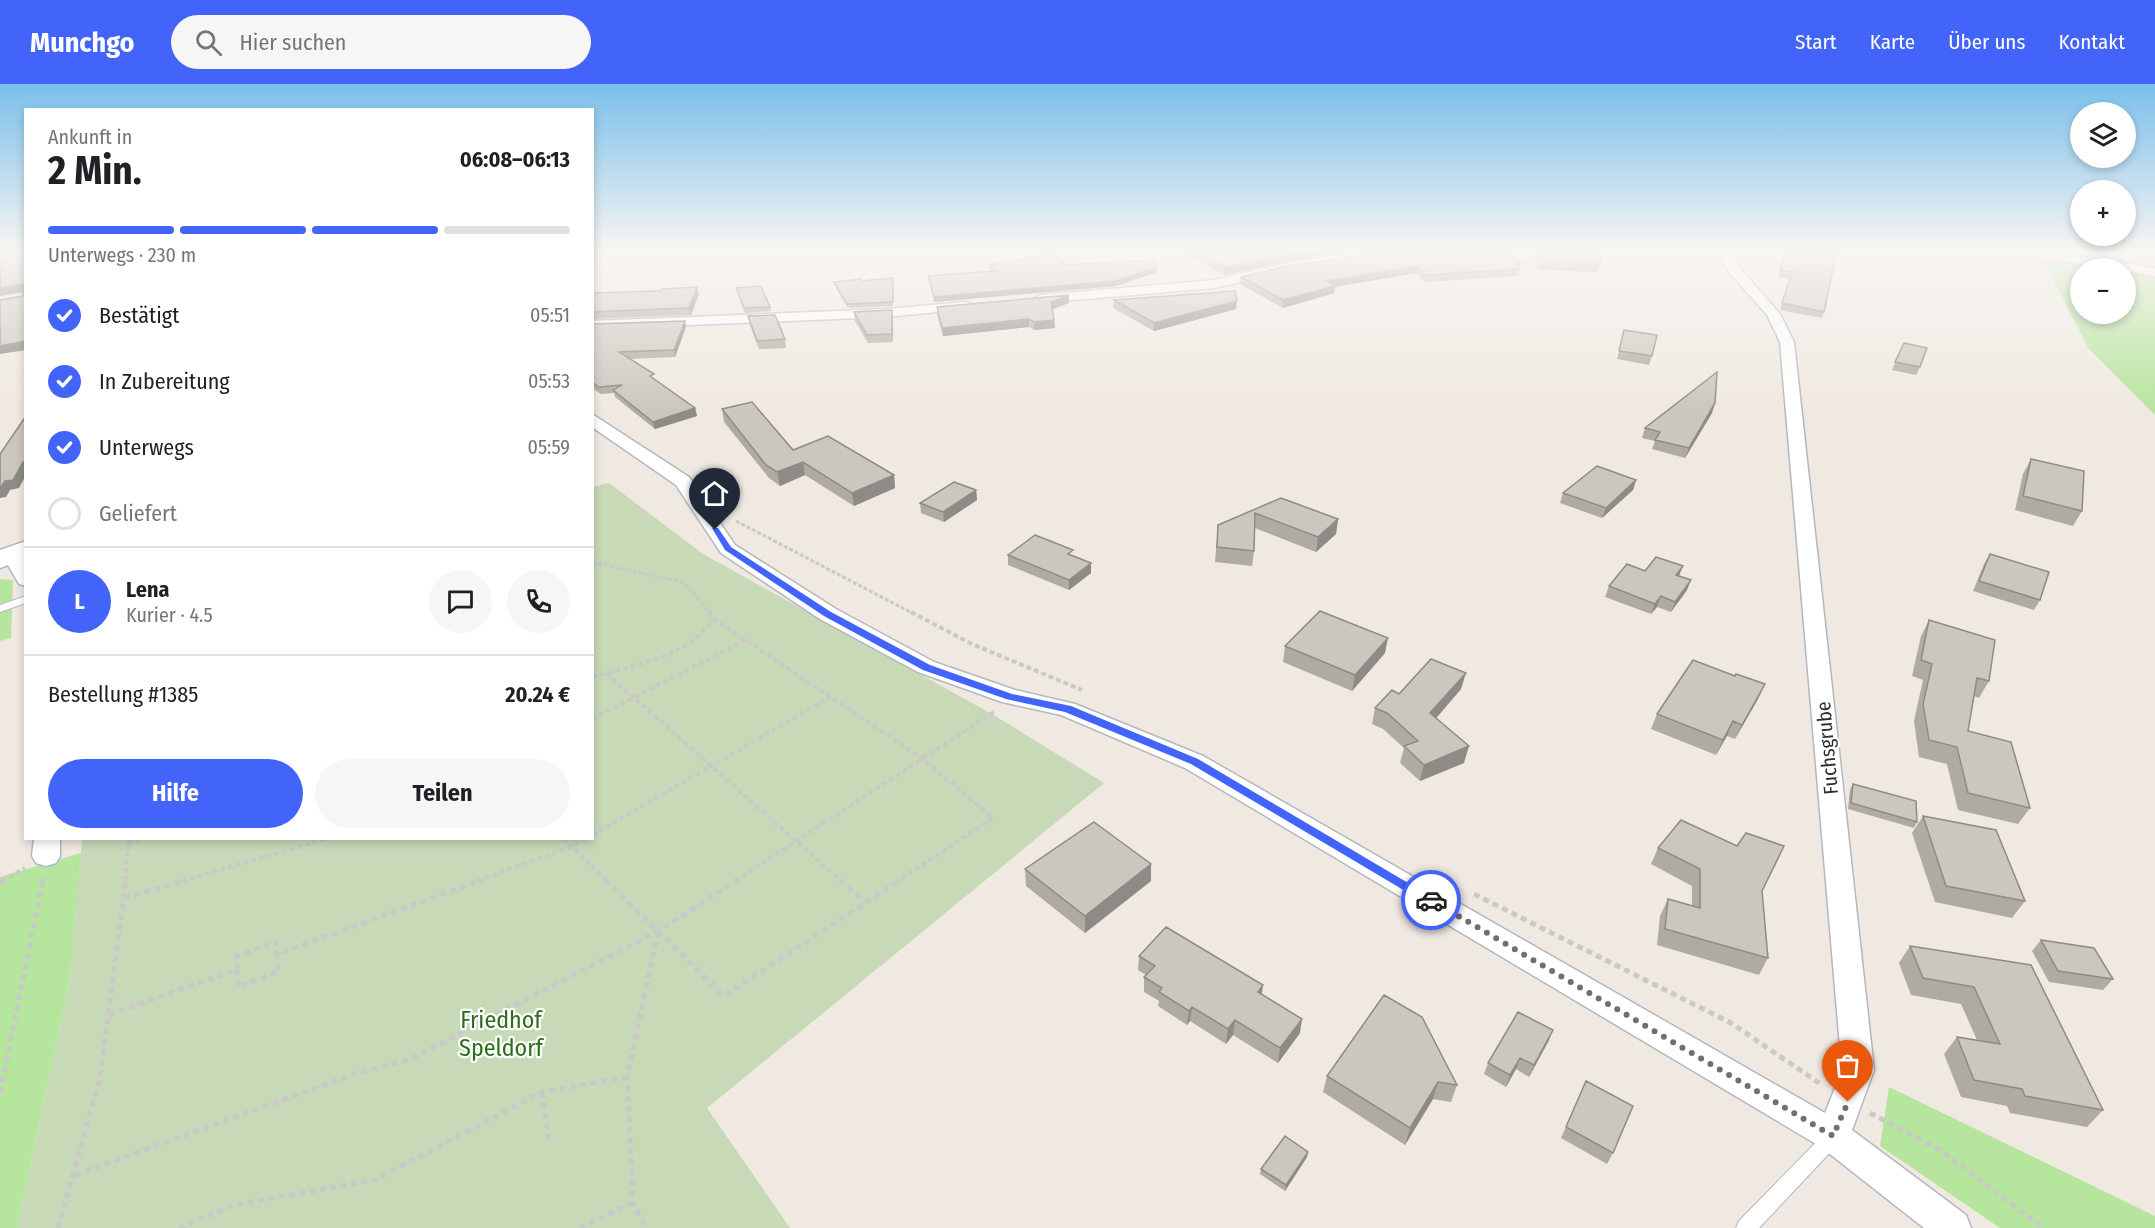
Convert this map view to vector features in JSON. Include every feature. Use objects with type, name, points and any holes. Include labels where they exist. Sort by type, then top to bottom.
[{"type":"street","name":"Fuchsgrube","points":[[1764,303],[1773,314],[1787,342],[1858,1070],[1833,1136]]},
{"type":"street","points":[[594,325],[886,313],[979,305]]},
{"type":"street","points":[[594,420],[683,481],[728,549],[828,614],[926,667],[1010,697],[1067,709],[1194,762],[1833,1136],[1953,1228]]},
{"type":"street","points":[[12,554],[24,576]]},
{"type":"lane","points":[[0,609],[24,600]]},
{"type":"lane","name":"Fuchsgrube","points":[[1746,1228],[1833,1136]]},
{"type":"path","points":[[565,840],[724,996],[993,818],[922,759],[714,619],[685,583],[594,562]]},
{"type":"path","points":[[594,676],[684,650],[706,632],[714,619]]},
{"type":"path","points":[[594,718],[746,640]]},
{"type":"path","points":[[606,673],[865,902]]},
{"type":"path","points":[[594,835],[830,697]]},
{"type":"path","points":[[75,1175],[357,1073],[409,1060],[658,931],[992,714],[1010,697]]},
{"type":"path","points":[[124,898],[322,840]]},
{"type":"path","points":[[277,954],[571,848],[584,840]]},
{"type":"path","points":[[58,1228],[75,1175],[100,1077],[124,898],[129,841]]},
{"type":"path","points":[[0,1093],[33,936],[47,847]]},
{"type":"path","points":[[646,1228],[633,1203],[627,1077],[658,931]]},
{"type":"path","points":[[276,942],[277,954],[278,972],[238,987],[237,956],[276,942]]},
{"type":"path","points":[[109,1016],[237,969]]},
{"type":"path","points":[[179,1228],[234,1205],[375,1180],[542,1092],[627,1077]]},
{"type":"path","points":[[542,1092],[549,1140]]},
{"type":"path","points":[[580,1228],[633,1203]]},
{"type":"green space","points":[[2136,303],[2155,303],[2155,415],[2089,349],[2076,324],[2136,324]]},
{"type":"green space","name":"Friedhof Speldorf","points":[[609,483],[703,554],[992,714],[1104,783],[707,1108],[790,1228],[17,1228],[70,980],[82,840],[594,840],[594,487]]},
{"type":"green space","points":[[0,579],[13,580],[11,638],[0,641]]},
{"type":"green space","points":[[81,853],[70,980],[17,1228],[0,1228],[0,877]]},
{"type":"green space","points":[[1889,1087],[2155,1216],[2155,1228],[2000,1228],[1880,1146]]},
{"type":"building","points":[[0,303],[24,303],[24,341],[0,346]]},
{"type":"building","points":[[594,303],[691,303],[689,308],[594,312]]},
{"type":"building","points":[[742,303],[768,303],[770,307],[744,308]]},
{"type":"building","points":[[977,303],[1051,303],[1054,320],[1034,322],[1029,319],[942,328],[937,307]]},
{"type":"building","points":[[1120,303],[1228,303],[1154,323]]},
{"type":"building","points":[[1784,303],[1826,303],[1824,312]]},
{"type":"building","points":[[892,310],[892,334],[867,335],[854,312]]},
{"type":"building","points":[[775,315],[785,339],[757,341],[748,316]]},
{"type":"building","points":[[685,321],[674,350],[619,352],[654,374],[650,376],[695,408],[653,422],[613,390],[622,385],[599,387],[594,383],[594,324]]},
{"type":"building","points":[[1624,330],[1657,335],[1652,356],[1619,351]]},
{"type":"building","points":[[1904,343],[1927,348],[1920,367],[1895,362]]},
{"type":"building","points":[[1717,372],[1715,403],[1689,448],[1655,440],[1660,432],[1645,428]]},
{"type":"building","points":[[752,402],[793,450],[828,436],[894,475],[852,493],[803,462],[777,472],[766,465],[722,409]]},
{"type":"building","points":[[24,419],[24,462],[13,480],[5,481],[0,489],[0,454]]},
{"type":"building","points":[[2031,459],[2084,471],[2082,511],[2023,496]]},
{"type":"building","points":[[1597,466],[1636,480],[1606,508],[1563,493]]},
{"type":"building","points":[[954,482],[976,490],[943,512],[920,503]]},
{"type":"building","points":[[1281,498],[1338,519],[1318,537],[1255,513],[1254,551],[1217,547],[1218,525]]},
{"type":"building","points":[[1035,535],[1073,550],[1068,554],[1091,563],[1069,580],[1008,555]]},
{"type":"building","points":[[1990,554],[2049,572],[2040,600],[1979,581]]},
{"type":"building","points":[[1656,557],[1683,566],[1676,575],[1691,580],[1675,602],[1661,596],[1655,604],[1609,586],[1627,564],[1645,571]]},
{"type":"building","points":[[1320,611],[1388,638],[1355,675],[1285,646]]},
{"type":"building","points":[[1929,620],[1995,640],[1989,681],[1977,678],[1968,731],[2011,742],[2030,808],[1968,793],[1957,747],[1929,740],[1923,704],[1932,664],[1921,660]]},
{"type":"building","points":[[1431,659],[1466,673],[1430,713],[1469,746],[1424,765],[1404,746],[1418,741],[1387,713],[1375,708],[1392,690],[1399,694]]},
{"type":"building","points":[[1693,660],[1735,676],[1736,674],[1765,684],[1742,725],[1733,721],[1723,740],[1657,714]]},
{"type":"building","points":[[1853,784],[1916,801],[1917,822],[1851,803]]},
{"type":"building","points":[[1923,816],[1996,830],[2025,901],[1946,886]]},
{"type":"building","points":[[1681,820],[1737,846],[1746,833],[1784,846],[1762,891],[1768,958],[1665,929],[1668,899],[1700,908],[1700,869],[1658,848]]},
{"type":"building","points":[[1094,822],[1151,864],[1085,916],[1025,869]]},
{"type":"building","points":[[1166,927],[1263,985],[1258,992],[1302,1019],[1280,1048],[1235,1020],[1228,1029],[1192,1007],[1189,1011],[1159,992],[1162,988],[1144,977],[1155,966],[1139,956]]},
{"type":"building","points":[[2041,940],[2094,948],[2113,979],[2058,971]]},
{"type":"building","points":[[1910,946],[2031,965],[2103,1110],[2025,1096],[2022,1089],[1974,1080],[1957,1037],[2000,1044],[1974,987],[1923,978]]},
{"type":"building","points":[[1384,995],[1422,1017],[1457,1085],[1438,1082],[1410,1128],[1327,1076]]},
{"type":"building","points":[[1518,1012],[1553,1030],[1534,1065],[1520,1058],[1510,1075],[1488,1063]]},
{"type":"building","points":[[1586,1081],[1633,1106],[1613,1153],[1566,1127]]},
{"type":"building","points":[[1285,1136],[1308,1152],[1286,1185],[1261,1169]]},
{"type":"way so far","points":[[1431,900],[1833,1136],[1848,1102]]},
{"type":"route","points":[[715,530],[728,549],[828,614],[926,667],[1010,697],[1067,709],[1194,762],[1431,900]]}]
